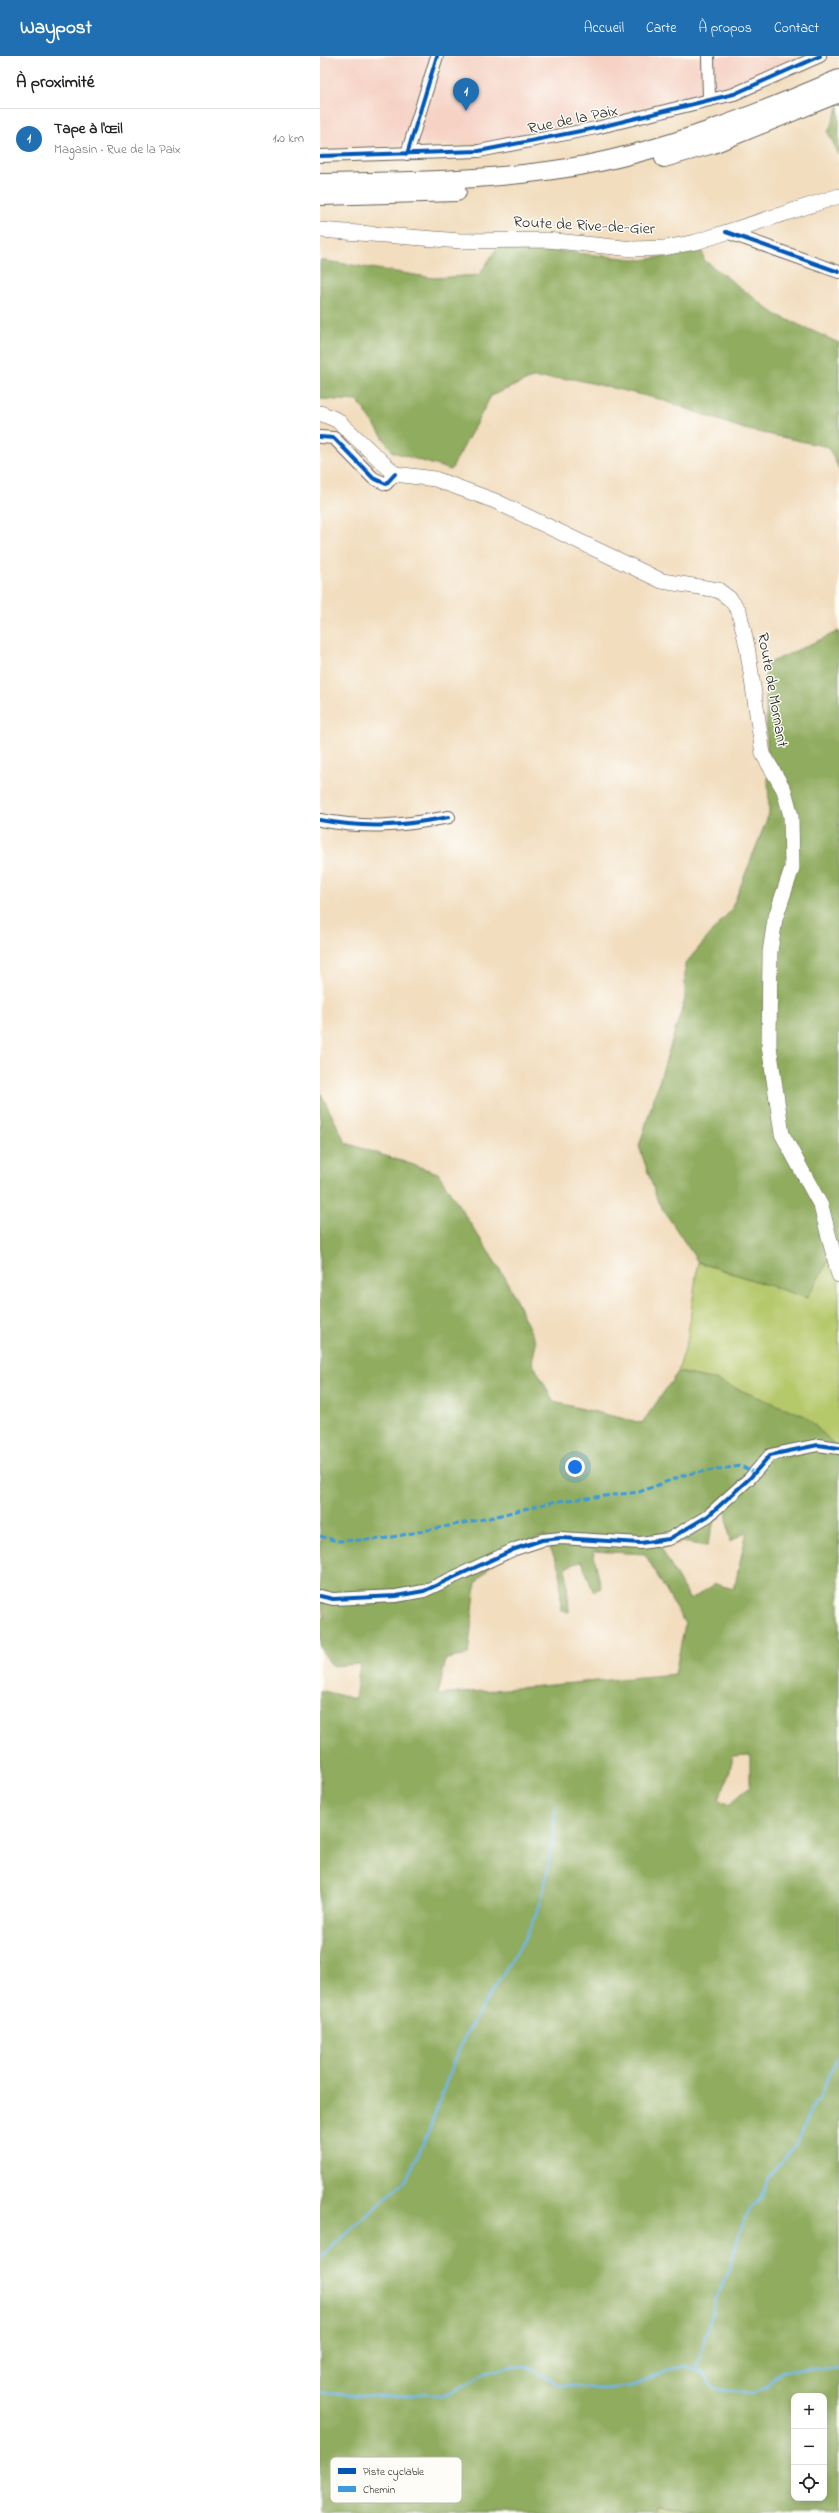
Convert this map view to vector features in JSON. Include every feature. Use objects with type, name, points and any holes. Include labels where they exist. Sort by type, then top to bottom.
[{"type":"highway","points":[[320,183],[451,180],[514,175],[585,165],[646,150],[711,131],[839,79]]},
{"type":"highway","points":[[320,196],[483,190],[589,176],[713,144],[839,94]]},
{"type":"main road","name":"Route de Rive-de-Gier","points":[[320,230],[461,241],[547,240],[632,250],[664,248],[696,242],[839,196]]},
{"type":"main road","points":[[320,413],[337,420],[396,474]]},
{"type":"main road","name":"Route de Mornant","points":[[396,474],[435,479],[495,501],[662,580],[718,590],[730,599],[739,611],[747,646],[763,754],[784,790],[791,816],[792,868],[775,919],[770,952],[769,1046],[782,1134],[821,1206],[839,1275]]},
{"type":"street","points":[[407,154],[437,56]]},
{"type":"street","points":[[708,56],[709,100]]},
{"type":"street","name":"Rue de la Paix","points":[[320,156],[479,151],[603,126],[734,94],[820,56]]},
{"type":"street","points":[[726,232],[839,272]]},
{"type":"street","points":[[320,437],[334,438],[373,478],[386,484],[396,474]]},
{"type":"street","points":[[320,820],[353,826],[376,826],[407,825],[449,817]]},
{"type":"street","points":[[320,1596],[333,1599],[357,1598],[396,1596],[424,1591],[515,1549],[542,1540],[568,1538],[640,1543],[669,1539],[708,1516],[750,1478],[770,1455],[818,1445],[839,1448]]},
{"type":"shaded area","points":[[320,56],[797,56],[729,87],[487,143],[320,148]]},
{"type":"green space","points":[[839,106],[839,155],[828,132]]},
{"type":"green space","points":[[499,245],[643,260],[702,250],[704,260],[775,314],[839,343],[839,469],[828,447],[744,429],[659,399],[574,379],[532,378],[491,396],[451,470],[393,452],[358,401],[320,399],[320,260],[434,278],[479,275]]},
{"type":"green space","points":[[839,631],[839,1253],[833,1253],[807,1298],[698,1262],[658,1202],[639,1146],[685,999],[685,964],[731,910],[769,814],[765,665]]},
{"type":"green space","points":[[320,1092],[346,1143],[438,1173],[506,1279],[536,1343],[532,1362],[554,1402],[642,1423],[678,1372],[715,1380],[805,1416],[839,1449],[839,2513],[707,2513],[707,2511],[657,2508],[654,2513],[320,2513],[320,1690],[355,1699],[360,1664],[332,1666],[320,1648],[320,1620],[325,1617],[320,1603]],"holes":[[[726,1510],[730,1542],[747,1531],[734,1589],[715,1584],[690,1600],[661,1548],[682,1542],[707,1546],[714,1522]],[[544,1536],[560,1568],[561,1611],[569,1612],[566,1567],[582,1561],[593,1591],[601,1588],[593,1551],[645,1554],[685,1624],[675,1674],[438,1695],[446,1659],[468,1655],[476,1583],[503,1551]],[[750,1755],[750,1786],[729,1805],[718,1799],[728,1779],[733,1756]]]},
{"type":"green space","points":[[833,1253],[839,1253],[839,1449],[715,1380],[678,1372],[687,1341],[698,1262],[807,1298]]},
{"type":"green space","points":[[657,2508],[707,2511],[707,2513],[654,2513]]},
{"type":"waterway","points":[[320,2257],[406,2180],[429,2131],[451,2068],[467,2032],[521,1945],[537,1914],[544,1889],[553,1840],[555,1804]]},
{"type":"waterway","points":[[696,2370],[715,2302],[730,2266],[742,2225],[751,2208],[760,2199],[770,2177],[797,2143],[814,2104],[820,2099],[825,2083],[839,2055]]},
{"type":"waterway","points":[[320,2393],[397,2397],[427,2393],[441,2396],[450,2393],[488,2372],[510,2367],[526,2366],[558,2384],[599,2389],[614,2388],[633,2386],[667,2370],[686,2366],[702,2373],[710,2385],[717,2389],[752,2394],[767,2386],[783,2370],[839,2368]]},
{"type":"marked path","points":[[320,1536],[337,1541],[382,1539],[489,1518],[552,1502],[639,1492],[687,1474],[741,1466],[755,1473]]},
{"type":"cycle path","points":[[407,154],[437,56]]},
{"type":"cycle path","points":[[320,156],[479,151],[596,128],[734,94],[820,56]]},
{"type":"cycle path","points":[[726,232],[839,272]]},
{"type":"cycle path","points":[[320,437],[334,438],[373,478],[386,484],[395,474]]},
{"type":"cycle path","points":[[320,820],[353,825],[384,825],[416,823],[449,817]]},
{"type":"cycle path","points":[[320,1596],[333,1599],[396,1596],[424,1591],[515,1549],[542,1540],[561,1538],[640,1543],[669,1539],[708,1516],[750,1478],[770,1455],[818,1445],[839,1448]]},
{"type":"place","name":"Tape à l'Œil","points":[[466,111]]}]
